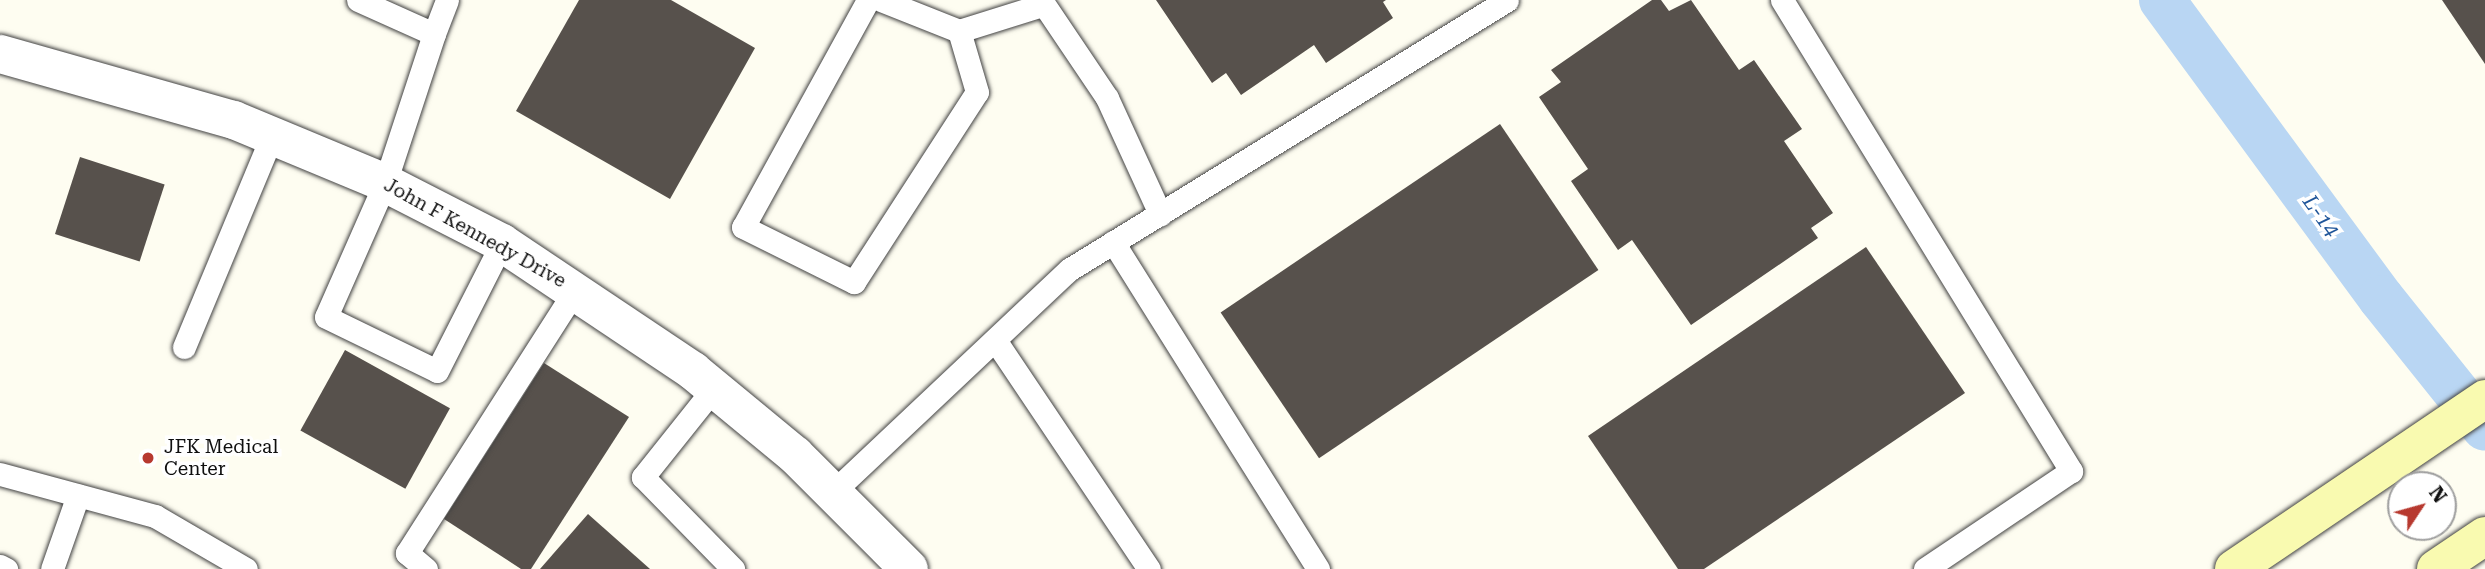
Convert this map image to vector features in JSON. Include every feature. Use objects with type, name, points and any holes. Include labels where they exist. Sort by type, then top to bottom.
[{"type":"main road","points":[[2234,569],[2485,399]]},
{"type":"main road","points":[[2436,569],[2479,540]]},
{"type":"street","name":"John F Kennedy Drive","points":[[0,54],[108,81],[272,136],[385,183],[502,243],[576,289],[714,388],[834,492],[909,569]]},
{"type":"lane","points":[[358,0],[434,34]]},
{"type":"lane","points":[[447,0],[385,183],[326,317],[438,371],[502,243]]},
{"type":"lane","points":[[868,0],[743,227],[854,282],[977,92],[959,31]]},
{"type":"lane","points":[[881,0],[959,31],[1041,2],[1107,98],[1160,214]]},
{"type":"lane","points":[[834,492],[1070,269],[1507,0]]},
{"type":"lane","points":[[1782,0],[2071,471],[1925,569]]},
{"type":"lane","points":[[184,347],[272,136]]},
{"type":"lane","points":[[1114,242],[1318,569]]},
{"type":"lane","points":[[426,569],[407,553],[576,289]]},
{"type":"lane","points":[[995,340],[1149,569]]},
{"type":"lane","points":[[714,388],[643,477],[733,569]]},
{"type":"lane","points":[[0,474],[155,516],[246,569]]},
{"type":"lane","points":[[52,569],[78,495]]},
{"type":"lane","points":[[0,566],[6,569]]},
{"type":"building","points":[[579,0],[671,0],[755,48],[670,199],[516,111]]},
{"type":"building","points":[[1156,0],[1386,0],[1383,2],[1393,18],[1326,63],[1314,45],[1241,95],[1226,73],[1212,83]]},
{"type":"building","points":[[1652,0],[1661,0],[1669,11],[1691,0],[1739,70],[1754,60],[1802,129],[1784,141],[1833,213],[1811,228],[1818,238],[1691,325],[1632,240],[1618,250],[1571,181],[1588,169],[1539,97],[1561,82],[1551,70]]},
{"type":"building","points":[[2442,0],[2485,0],[2485,64]]},
{"type":"building","points":[[1500,124],[1598,270],[1319,458],[1221,312]]},
{"type":"building","points":[[80,157],[165,185],[140,262],[55,234]]},
{"type":"building","points":[[1866,247],[1965,393],[1704,569],[1678,569],[1588,436]]},
{"type":"building","points":[[345,350],[450,408],[405,489],[300,430]]},
{"type":"building","points":[[544,363],[629,417],[531,569],[521,569],[444,519]]},
{"type":"building","points":[[588,514],[650,569],[540,569]]},
{"type":"waterway","name":"L-14","points":[[2162,0],[2381,298],[2485,428]]},
{"type":"place","name":"JFK Medical Center","points":[[148,458]]}]
